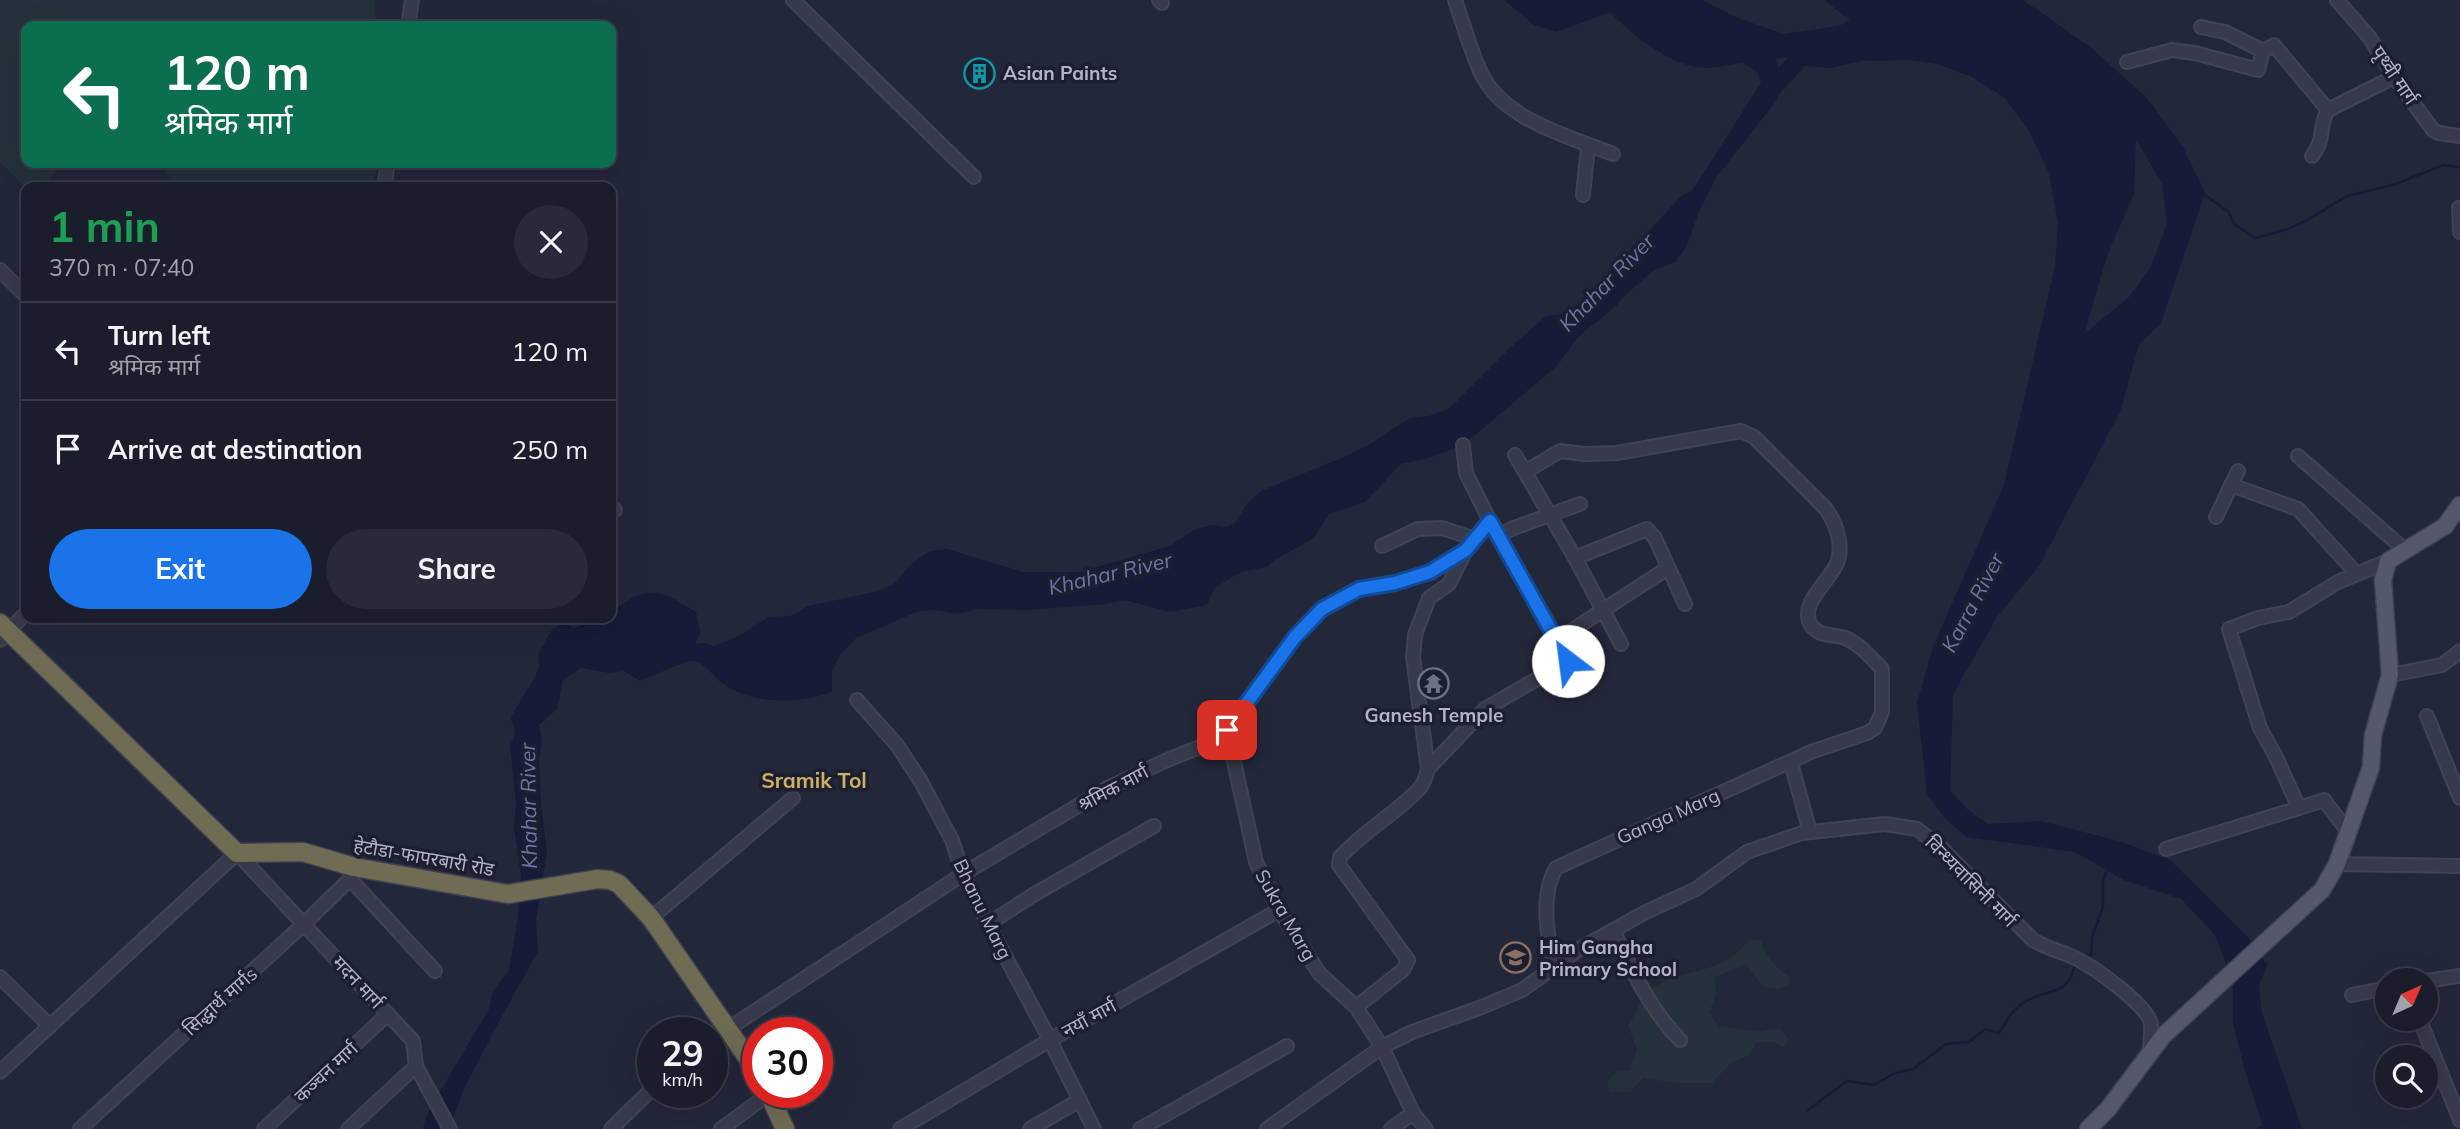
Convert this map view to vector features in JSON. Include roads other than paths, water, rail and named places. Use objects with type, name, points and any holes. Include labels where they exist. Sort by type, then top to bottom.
[{"type":"highway","points":[[3,632],[237,853]]},
{"type":"highway","name":"हेटौडा-फापरबारी रोड","points":[[237,853],[303,852],[352,873],[508,894],[598,879],[610,880],[633,897],[651,918],[714,1017]]},
{"type":"highway","name":"हेटौडा-फापरबारी रोड","points":[[728,1037],[742,1054]]},
{"type":"highway","points":[[776,1108],[785,1129]]},
{"type":"main road","points":[[2088,1129],[2108,1109],[2162,1036],[2322,890],[2337,864],[2371,767],[2373,735],[2390,675],[2383,580],[2388,561],[2445,526],[2460,505]]},
{"type":"street","points":[[409,21],[412,0]]},
{"type":"street","points":[[793,0],[974,177]]},
{"type":"street","points":[[1455,0],[1481,72],[1493,91],[1533,123],[1613,154]]},
{"type":"street","name":"पृथ्वी मार्ग","points":[[2337,0],[2370,38],[2394,77],[2433,130],[2460,136]]},
{"type":"street","points":[[2201,27],[2225,32],[2263,51]]},
{"type":"street","points":[[2127,62],[2172,50],[2195,53],[2258,70],[2263,51],[2274,45],[2328,110]]},
{"type":"street","points":[[2312,156],[2321,144],[2323,118],[2328,110],[2394,77]]},
{"type":"street","points":[[1583,195],[1588,146]]},
{"type":"street","points":[[2459,208],[2460,232]]},
{"type":"street","points":[[0,270],[21,291]]},
{"type":"street","name":"Ganga Marg","points":[[1525,471],[1560,451],[1585,454],[1616,453],[1741,431],[1755,437],[1816,498],[1833,519],[1839,543],[1838,562],[1810,604],[1808,616],[1812,626],[1819,631],[1845,638],[1863,650],[1882,669],[1882,712],[1875,728],[1867,733],[1811,752],[1556,868],[1549,879],[1548,894],[1550,947],[1555,967]]},
{"type":"street","points":[[1356,1007],[1403,970],[1408,960],[1339,865],[1340,857],[1370,828],[1421,787],[1428,769],[1485,709],[1568,661],[1498,537],[1466,473],[1463,445]]},
{"type":"street","points":[[1515,456],[1575,558],[1620,644]]},
{"type":"street","points":[[2298,456],[2406,551]]},
{"type":"street","points":[[2216,517],[2238,471]]},
{"type":"street","points":[[2231,485],[2298,509],[2356,573]]},
{"type":"street","points":[[1498,537],[1511,529],[1580,504]]},
{"type":"street","name":"श्रमिक मार्ग","points":[[728,1026],[963,874],[1108,788],[1212,742],[1227,730],[1295,637],[1322,609],[1359,589],[1395,583],[1430,572],[1466,550],[1490,521]]},
{"type":"street","points":[[1382,546],[1418,529],[1442,528],[1475,539]]},
{"type":"street","points":[[1575,558],[1647,530],[1655,538],[1685,604]]},
{"type":"street","points":[[1428,769],[1413,657],[1415,635],[1429,598],[1449,584],[1466,550]]},
{"type":"street","points":[[2299,808],[2260,728],[2229,629],[2258,618],[2288,612],[2356,573],[2388,561]]},
{"type":"street","points":[[1557,640],[1668,568]]},
{"type":"street","points":[[3,632],[21,617]]},
{"type":"street","points":[[2390,675],[2442,665],[2460,651]]},
{"type":"street","name":"Bhanu Marg","points":[[857,700],[897,745],[920,780],[952,840],[963,874],[988,925],[1094,1129]]},
{"type":"street","points":[[2427,716],[2460,797]]},
{"type":"street","name":"Sukra Marg","points":[[1227,730],[1256,862],[1279,910],[1319,973],[1356,1007],[1382,1047],[1413,1113],[1426,1129]]},
{"type":"street","points":[[1791,762],[1810,832]]},
{"type":"street","points":[[651,918],[793,799]]},
{"type":"street","points":[[2166,849],[2324,800],[2349,832]]},
{"type":"street","name":"विन्ध्यवासिनी मार्ग","points":[[1267,1129],[1382,1047],[1412,1032],[1522,990],[1581,948],[1696,889],[1747,852],[1810,832],[1885,824],[1917,829],[1939,846],[2033,940],[2046,948],[2072,956],[2094,970],[2146,1012],[2151,1025],[2150,1051]]},
{"type":"street","points":[[988,925],[1033,895],[1154,826]]},
{"type":"street","points":[[0,1072],[237,853]]},
{"type":"street","name":"मदन मार्ग","points":[[237,853],[413,1041],[416,1066],[450,1129]]},
{"type":"street","points":[[2337,864],[2460,866]]},
{"type":"street","points":[[352,873],[435,971]]},
{"type":"street","name":"सिद्धार्थ मार्गs","points":[[79,1129],[304,924],[352,873]]},
{"type":"street","name":"नयाँ मार्ग","points":[[900,1129],[1279,910]]},
{"type":"street","points":[[1613,930],[1643,992],[1661,1020],[1680,1040]]},
{"type":"street","points":[[0,976],[50,1026]]},
{"type":"street","points":[[2438,979],[2460,976]]},
{"type":"street","points":[[2352,995],[2375,990]]},
{"type":"street","name":"कञ्चन मार्ग","points":[[264,1129],[388,1014]]},
{"type":"street","points":[[2424,1031],[2460,1120]]},
{"type":"street","points":[[1140,1129],[1287,1046]]},
{"type":"street","points":[[348,1129],[416,1066]]},
{"type":"street","points":[[1030,1129],[1080,1100]]},
{"type":"street","points":[[611,1129],[637,1104]]},
{"type":"street","points":[[721,1129],[749,1108]]},
{"type":"street","points":[[1391,1129],[1413,1113]]},
{"type":"water","name":"Karra River","points":[[1504,0],[1702,0],[1733,16],[1783,34],[1839,26],[1850,20],[1824,0],[2023,0],[2089,46],[2146,97],[2183,147],[2205,193],[2161,323],[2139,344],[2120,412],[2039,566],[1997,617],[1953,694],[1950,790],[1967,809],[1988,824],[2041,821],[2119,841],[2170,860],[2246,935],[2267,965],[2259,986],[2262,1013],[2302,1129],[2264,1129],[2233,1023],[2233,983],[2215,935],[2181,899],[2124,880],[2075,852],[1966,837],[1945,818],[1927,794],[1917,703],[1933,647],[2004,485],[2055,266],[2058,223],[2049,174],[2030,132],[2005,98],[1970,76],[1937,64],[1908,60],[1862,61],[1831,68],[1807,66],[1788,57],[1776,59],[1783,83],[1777,100],[1716,178],[1701,207],[1686,247],[1675,262],[1654,270],[1578,337],[1557,366],[1463,445],[1429,458],[1401,464],[1365,502],[1329,514],[1314,538],[1267,567],[1241,572],[1230,578],[1214,589],[1207,605],[1170,612],[1125,600],[1026,610],[977,609],[958,614],[935,610],[919,611],[856,638],[841,654],[832,671],[832,692],[804,699],[761,699],[747,695],[722,683],[704,666],[691,661],[640,681],[624,671],[609,673],[581,668],[563,680],[557,709],[539,725],[542,742],[539,758],[541,804],[547,851],[536,921],[538,952],[464,1088],[452,1129],[423,1129],[434,1102],[489,1009],[492,992],[509,971],[518,917],[521,873],[514,828],[516,804],[510,745],[515,734],[511,717],[535,677],[539,667],[538,655],[551,631],[562,623],[568,623],[573,629],[585,623],[616,623],[616,609],[644,593],[653,593],[672,598],[696,612],[700,632],[695,644],[714,646],[741,635],[768,617],[790,616],[808,606],[879,591],[895,583],[910,565],[930,551],[947,549],[1023,572],[1080,572],[1170,546],[1196,529],[1213,525],[1227,527],[1235,523],[1247,504],[1261,491],[1344,457],[1372,443],[1410,418],[1429,416],[1450,408],[1546,316],[1569,313],[1616,265],[1627,260],[1639,242],[1682,195],[1692,191],[1761,83],[1757,72],[1744,63],[1705,68],[1666,56],[1641,40],[1610,12],[1557,32],[1534,25]],"holes":[[[2136,140],[2162,183],[2167,224],[2151,267],[2129,297],[2084,334],[2108,253],[2134,194]]]},
{"type":"waterway","name":"Khahar River","points":[[1766,95],[1802,56],[1816,54]]},
{"type":"waterway","points":[[2203,194],[2228,211],[2234,224],[2255,238],[2306,221],[2347,196],[2396,184],[2443,165],[2460,167]]},
{"type":"waterway","points":[[2080,956],[2091,955],[2092,937],[2103,907],[2103,880],[2107,869]]},
{"type":"waterway","points":[[1808,1110],[1847,1081],[1874,1085],[1895,1073],[1913,1069],[1946,1044],[1969,1042],[1985,1029],[1999,1033],[2019,1006],[2066,984],[2075,964]]},
{"type":"waterway","points":[[2257,1129],[2266,1125]]},
{"type":"place","name":"Asian Paints","points":[[980,73]]},
{"type":"place","name":"Ganesh Temple","points":[[1434,684]]},
{"type":"place","name":"Him Gangha Primary School","points":[[1516,958]]},
{"type":"district","name":"Sramik Tol","points":[[814,781]]}]
